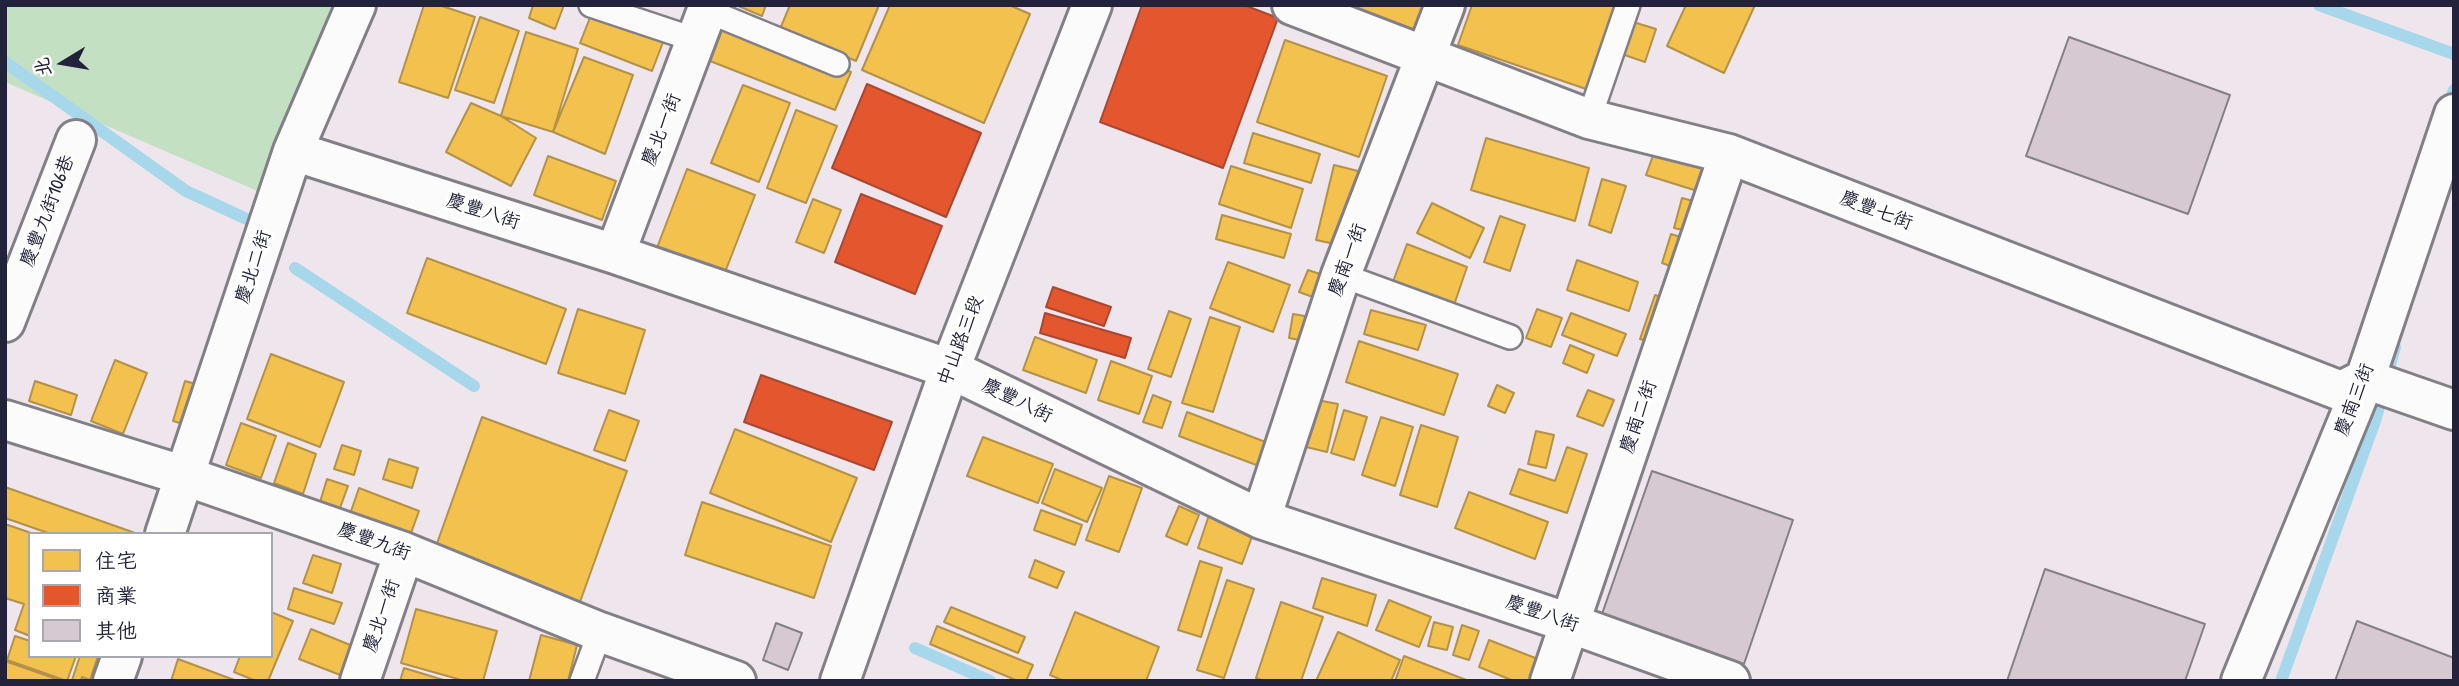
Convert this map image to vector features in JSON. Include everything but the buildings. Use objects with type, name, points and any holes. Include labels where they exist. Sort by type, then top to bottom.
[{"type":"street","name":"慶北二街","points":[[165,532],[293,151],[356,5]]},
{"type":"street","name":"中山路三段","points":[[840,681],[950,369],[1092,5]]},
{"type":"street","name":"慶豐七街","points":[[1292,5],[1589,119],[1730,154],[2341,391],[2365,379]]},
{"type":"street","name":"慶南一街","points":[[1261,519],[1341,275],[1445,5]]},
{"type":"street","name":"慶北一街","points":[[615,254],[704,19]]},
{"type":"street","name":"慶南三街","points":[[2241,681],[2365,379],[2454,114]]},
{"type":"street","name":"慶豐九街106巷","points":[[5,322],[76,140]]},
{"type":"street","name":"慶豐八街","points":[[293,151],[615,254],[950,369],[1261,519],[1569,623],[1730,681]]},
{"type":"street","name":"慶南二街","points":[[1550,681],[1730,154]]},
{"type":"street","points":[[2365,379],[2454,410]]},
{"type":"street","name":"慶豐九街","points":[[5,421],[185,475],[404,552],[600,632],[736,681]]},
{"type":"street","name":"慶北一街","points":[[360,681],[404,552]]},
{"type":"street","points":[[113,681],[121,658]]},
{"type":"lane","points":[[592,5],[704,19],[837,64]]},
{"type":"lane","points":[[1589,119],[1628,5]]},
{"type":"lane","points":[[1341,275],[1510,337]]},
{"type":"lane","points":[[582,681],[600,632]]},
{"type":"green space","points":[[5,5],[346,5],[276,199],[5,82]]},
{"type":"waterway","points":[[2319,5],[2454,54]]},
{"type":"waterway","points":[[5,62],[186,191],[251,221]]},
{"type":"waterway","points":[[2446,110],[2454,90]]},
{"type":"waterway","points":[[295,268],[474,386]]},
{"type":"waterway","points":[[2281,681],[2375,421],[2395,347]]},
{"type":"waterway","points":[[915,648],[990,681]]}]
